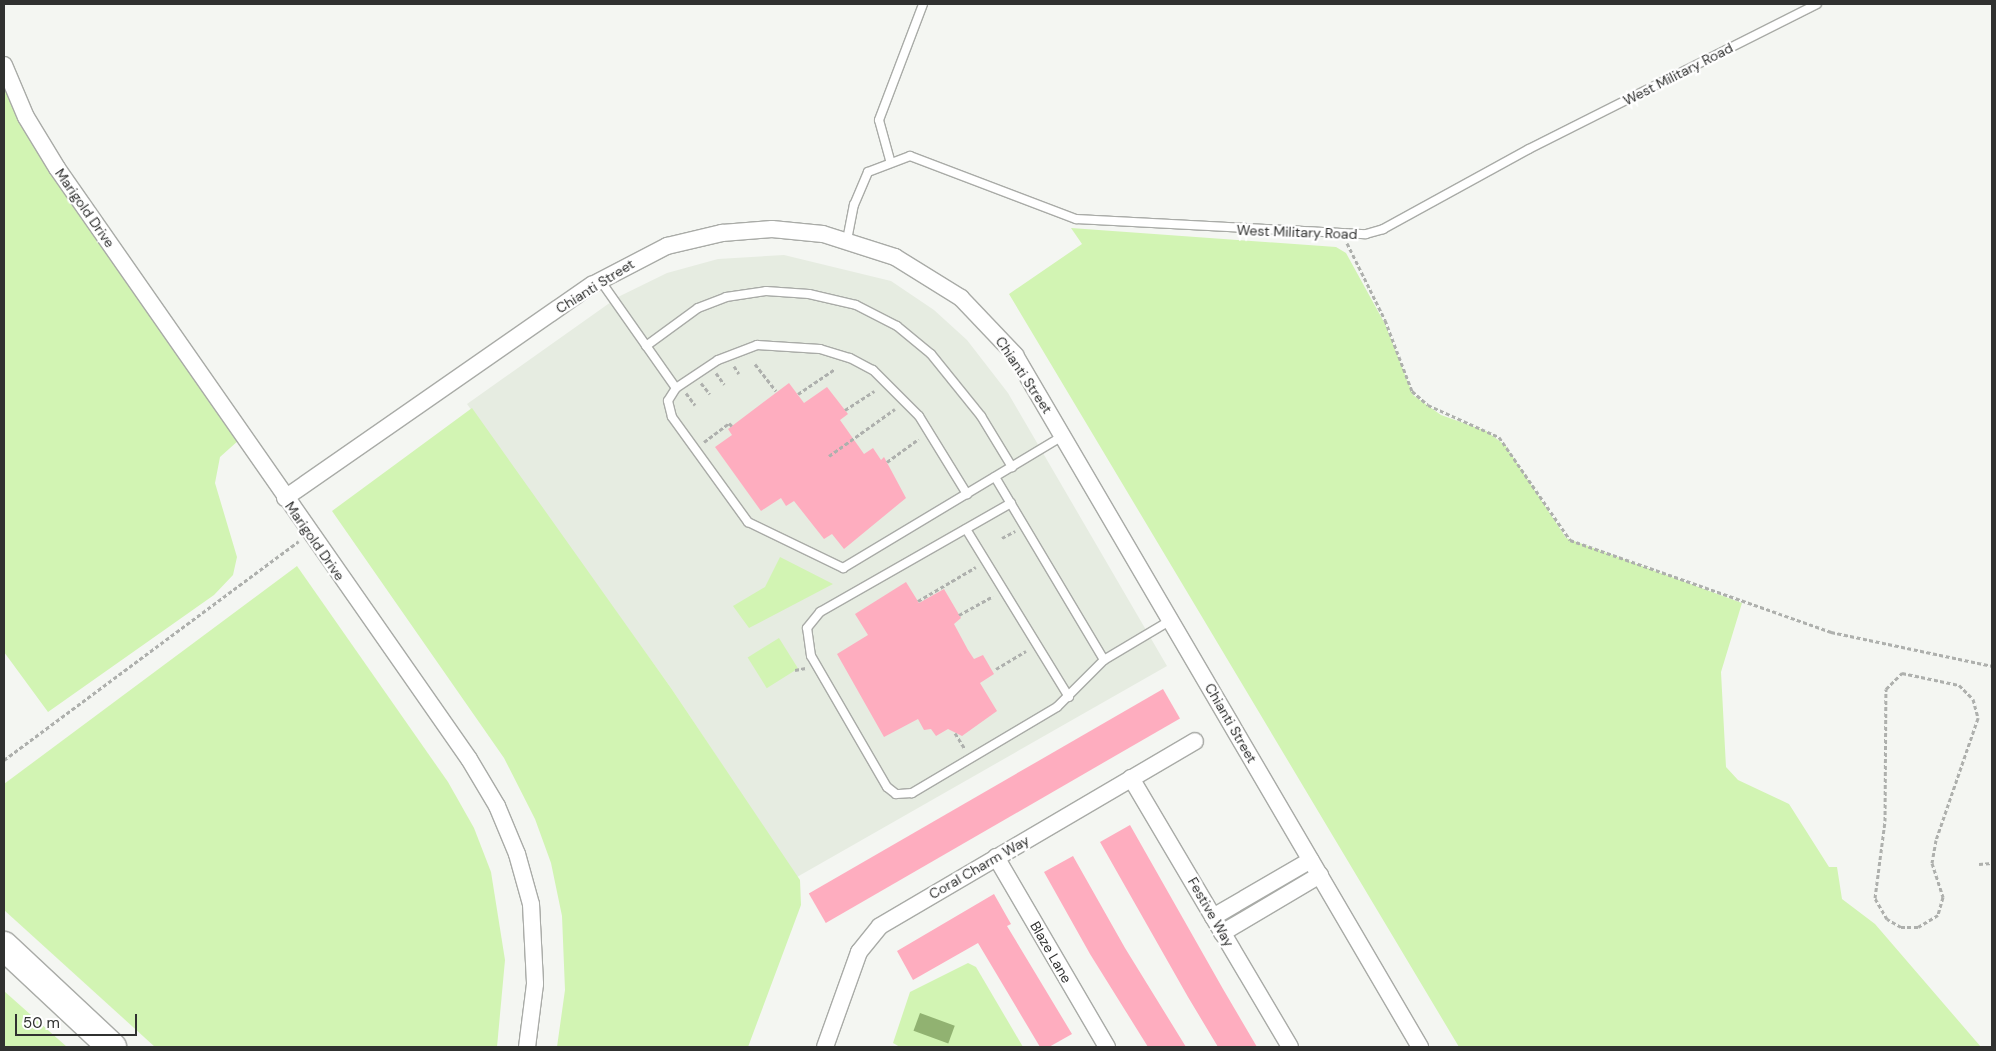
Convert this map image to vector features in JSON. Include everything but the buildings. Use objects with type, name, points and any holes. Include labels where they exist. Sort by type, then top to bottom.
[{"type":"highway","points":[[4,946],[112,1047]]},
{"type":"street","name":"Marigold Drive","points":[[4,65],[26,117],[57,168],[309,534],[469,759],[508,830],[525,879],[534,931],[535,984],[527,1047]]},
{"type":"street","name":"Chianti Street","points":[[285,498],[600,280],[667,246],[722,233],[789,230],[847,240],[917,268],[980,316],[1015,356],[1064,436],[1420,1047]]},
{"type":"street","name":"Coral Charm Way","points":[[825,1047],[855,962],[872,933],[996,857],[1195,741]]},
{"type":"street","name":"Festive Way","points":[[1131,778],[1290,1047]]},
{"type":"street","name":"Blaze Lane","points":[[996,857],[1107,1047]]},
{"type":"street","points":[[1213,917],[1311,860]]},
{"type":"street","points":[[1222,933],[1320,876]]},
{"type":"lane","points":[[890,160],[879,120],[923,4]]},
{"type":"lane","name":"West Military Road","points":[[847,240],[854,205],[868,172],[890,160],[910,156],[1076,219],[1343,235],[1383,229],[1529,149],[1817,4]]},
{"type":"lane","points":[[600,280],[676,388]]},
{"type":"lane","points":[[646,346],[698,308],[726,297],[766,292],[809,294],[856,305],[897,326],[931,354],[976,410],[1012,467]]},
{"type":"lane","points":[[968,494],[919,416],[873,370],[850,358],[820,349],[757,345],[718,360],[676,388],[668,401],[672,417],[748,522],[843,568],[968,494],[1064,436]]},
{"type":"lane","points":[[995,477],[1104,660]]},
{"type":"lane","points":[[1011,503],[820,612],[807,628],[811,656],[887,788],[902,796],[912,793],[1069,697],[1104,660],[1171,620]]},
{"type":"lane","points":[[966,529],[1069,697]]},
{"type":"path","points":[[1343,235],[1385,320],[1412,391],[1428,405],[1499,437],[1570,540],[1831,632],[1992,666]]},
{"type":"path","points":[[755,364],[776,391]]},
{"type":"path","points":[[798,394],[835,369]]},
{"type":"path","points":[[845,410],[874,391]]},
{"type":"path","points":[[829,456],[895,409]]},
{"type":"path","points":[[704,442],[729,423],[732,426]]},
{"type":"path","points":[[887,462],[920,439]]},
{"type":"path","points":[[4,760],[309,534]]},
{"type":"path","points":[[918,601],[976,567]]},
{"type":"path","points":[[960,615],[993,596]]},
{"type":"path","points":[[996,668],[1026,651]]},
{"type":"path","points":[[795,670],[807,668]]},
{"type":"path","points":[[1902,673],[1959,685],[1973,700],[1978,718],[1936,840],[1932,863],[1943,898],[1938,915],[1918,927],[1901,927],[1887,919],[1875,898],[1885,821],[1886,689],[1902,673]]},
{"type":"path","points":[[955,733],[965,749]]},
{"type":"path","points":[[1979,864],[1992,863]]},
{"type":"shaded area","points":[[4,76],[239,440],[220,457],[215,483],[237,557],[233,575],[214,595],[48,712],[4,652]]},
{"type":"shaded area","points":[[1071,228],[1336,247],[1346,253],[1385,324],[1413,395],[1441,415],[1486,431],[1505,445],[1566,538],[1742,603],[1721,672],[1726,767],[1738,780],[1789,804],[1829,867],[1837,867],[1842,899],[1875,924],[1981,1047],[1459,1047],[1009,294],[1082,244]]},
{"type":"shaded area","points":[[784,255],[891,281],[934,310],[967,340],[1008,393],[1167,666],[797,877],[671,688],[467,404],[618,297],[667,273],[718,259]]},
{"type":"shaded area","points":[[472,408],[671,688],[800,880],[801,905],[748,1047],[557,1047],[565,990],[562,916],[551,863],[535,819],[504,758],[332,511]]},
{"type":"shaded area","points":[[780,557],[833,584],[749,628],[733,606],[765,587]]},
{"type":"shaded area","points":[[297,566],[448,782],[474,828],[491,872],[505,960],[497,1047],[155,1047],[4,910],[4,784]]},
{"type":"shaded area","points":[[779,638],[798,669],[767,688],[748,658]]},
{"type":"shaded area","points":[[968,963],[976,967],[1023,1047],[900,1047],[893,1043],[910,992]]},
{"type":"shaded area","points":[[4,991],[67,1047],[4,1047]]},
{"type":"shaded area","points":[[920,1013],[955,1026],[948,1044],[914,1031]]}]
